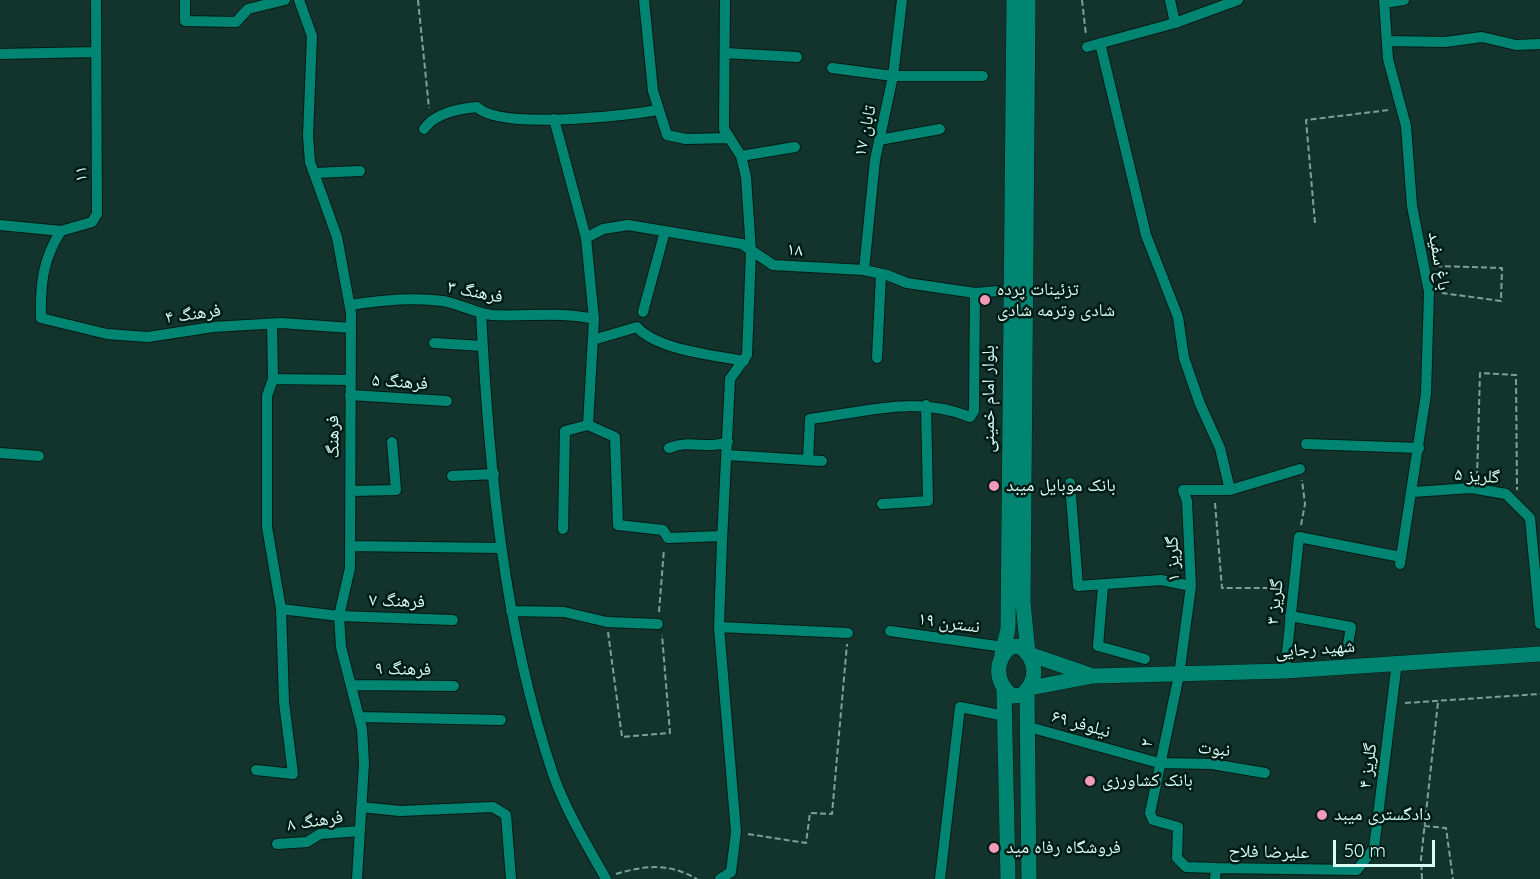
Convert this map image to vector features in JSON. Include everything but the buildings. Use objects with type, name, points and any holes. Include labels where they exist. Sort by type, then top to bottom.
[{"type":"main road","name":"بلوار امام خمینی","points":[[1003,650],[1008,619],[1014,0]]},
{"type":"main road","name":"بلوار امام خمینی","points":[[1028,0],[1023,603],[1028,653]]},
{"type":"main road","points":[[1028,653],[1033,663],[1034,677],[1028,690],[1022,695],[1012,696],[1004,690],[998,679],[998,665],[1003,650],[1010,646],[1020,646],[1028,653],[1093,676]]},
{"type":"main road","name":"شهید رجایی","points":[[1093,676],[1285,671],[1540,654]]},
{"type":"main road","points":[[1028,690],[1093,676]]},
{"type":"main road","points":[[1004,690],[1008,879]]},
{"type":"main road","points":[[1028,690],[1029,879]]},
{"type":"street","name":"۱۱","points":[[61,231],[92,222],[97,214],[94,52],[96,0]]},
{"type":"street","points":[[185,0],[185,21],[236,22],[248,9],[285,0]]},
{"type":"street","name":"فرهنگ","points":[[299,0],[312,36],[308,136],[310,162],[337,237],[350,305],[350,568],[339,616],[341,647],[359,717],[364,763],[357,879]]},
{"type":"street","points":[[644,0],[653,91],[667,135],[686,139],[729,138]]},
{"type":"street","points":[[720,879],[731,872],[736,832],[719,627],[722,537],[730,379],[747,355],[751,251],[746,177],[741,156],[724,129],[725,0]]},
{"type":"street","name":"تابان ۱۷","points":[[864,270],[874,160],[893,76],[902,0]]},
{"type":"street","points":[[1170,0],[1175,23]]},
{"type":"street","points":[[1087,47],[1175,23],[1238,0]]},
{"type":"street","points":[[1384,2],[1404,0]]},
{"type":"street","name":"باغ سفید","points":[[1299,537],[1401,560],[1413,492],[1426,394],[1429,291],[1412,206],[1406,126],[1388,59],[1384,2]]},
{"type":"street","points":[[1387,41],[1445,42],[1482,37],[1516,45],[1540,44]]},
{"type":"street","points":[[1100,43],[1146,235],[1178,317],[1184,358],[1220,448],[1230,490]]},
{"type":"street","points":[[0,54],[94,52]]},
{"type":"street","points":[[724,53],[797,57]]},
{"type":"street","points":[[832,68],[893,76],[983,76]]},
{"type":"street","points":[[427,125],[449,112],[477,107],[484,115],[525,119],[623,116],[658,110]]},
{"type":"street","points":[[554,119],[586,237],[594,319],[588,425]]},
{"type":"street","points":[[879,140],[940,129]]},
{"type":"street","points":[[741,156],[795,147]]},
{"type":"street","points":[[314,173],[360,171]]},
{"type":"street","points":[[0,225],[61,231]]},
{"type":"street","name":"۱۸","points":[[586,237],[603,229],[628,225],[742,244],[773,266],[864,270],[907,283],[975,293],[1010,290]]},
{"type":"street","name":"فرهنگ ۴","points":[[61,231],[49,250],[41,280],[41,318],[107,334],[147,337],[213,327],[272,324],[351,328]]},
{"type":"street","points":[[643,312],[665,231]]},
{"type":"street","points":[[877,358],[881,274]]},
{"type":"street","points":[[808,460],[810,419],[880,407],[926,405],[970,417],[974,411],[975,293]]},
{"type":"street","name":"فرهنگ ۳","points":[[350,305],[380,300],[411,299],[443,301],[482,313],[577,315],[594,319]]},
{"type":"street","points":[[482,313],[500,548],[511,611],[554,775],[585,845],[605,878]]},
{"type":"street","points":[[256,770],[293,774],[284,702],[281,609],[267,527],[267,396],[273,379],[272,324]]},
{"type":"street","points":[[593,340],[637,327],[644,336],[659,342],[744,361]]},
{"type":"street","points":[[434,343],[483,346]]},
{"type":"street","points":[[273,379],[350,380]]},
{"type":"street","name":"فرهنگ ۵","points":[[350,395],[447,401]]},
{"type":"street","points":[[882,504],[928,501],[926,405]]},
{"type":"street","points":[[563,529],[565,431],[588,425],[615,437],[618,525],[663,530],[668,538],[722,537]]},
{"type":"street","points":[[350,491],[396,490],[392,442]]},
{"type":"street","points":[[669,448],[684,442],[706,446],[728,442]]},
{"type":"street","points":[[1306,444],[1419,448]]},
{"type":"street","points":[[0,453],[39,456]]},
{"type":"street","points":[[727,455],[822,461]]},
{"type":"street","name":"گلریز ۱","points":[[1179,675],[1191,586],[1187,501],[1183,490],[1230,490],[1300,469]]},
{"type":"street","points":[[452,476],[494,474]]},
{"type":"street","points":[[1070,483],[1078,586],[1103,586],[1161,580],[1191,586]]},
{"type":"street","name":"گلریز ۵","points":[[1413,492],[1477,489],[1506,494],[1518,505],[1530,518],[1540,624]]},
{"type":"street","name":"گلریز ۳","points":[[1285,671],[1299,537]]},
{"type":"street","points":[[350,546],[500,548]]},
{"type":"street","points":[[1103,586],[1098,646],[1145,659]]},
{"type":"street","name":"فرهنگ ۷","points":[[281,609],[339,616],[453,620]]},
{"type":"street","points":[[511,611],[564,612],[607,622],[658,624]]},
{"type":"street","points":[[1290,616],[1350,627],[1347,650]]},
{"type":"street","points":[[719,627],[848,633]]},
{"type":"street","name":"نسترن ۱۹","points":[[890,631],[1003,650]]},
{"type":"street","name":"گلریز ۴","points":[[1359,875],[1374,848],[1397,662]]},
{"type":"street","name":"۲","points":[[1153,820],[1150,813],[1179,675]]},
{"type":"street","name":"فرهنگ ۹","points":[[352,685],[454,686]]},
{"type":"street","points":[[940,879],[960,707],[1005,717]]},
{"type":"street","points":[[359,717],[501,720]]},
{"type":"street","name":"نیلوفر ۶۹","points":[[1029,727],[1159,763]]},
{"type":"street","name":"نبوت","points":[[1159,763],[1212,764],[1265,772]]},
{"type":"street","points":[[361,807],[400,811],[493,807],[506,815],[511,879]]},
{"type":"street","name":"علیرضا فلاح","points":[[1153,820],[1178,827],[1177,858],[1186,867],[1216,873],[1359,875]]},
{"type":"street","name":"فرهنگ ۸","points":[[277,844],[307,842],[320,834],[360,831]]},
{"type":"path","points":[[418,0],[427,125]]},
{"type":"path","points":[[1082,0],[1087,47]]},
{"type":"path","points":[[1315,223],[1306,120],[1401,109]]},
{"type":"path","points":[[1424,265],[1502,268],[1501,301],[1429,291]]},
{"type":"path","points":[[1477,489],[1480,373],[1516,375],[1518,505]]},
{"type":"path","points":[[1299,537],[1305,504],[1300,469]]},
{"type":"path","points":[[1213,490],[1222,588],[1293,588]]},
{"type":"path","points":[[607,622],[622,737],[670,733]]},
{"type":"path","points":[[736,832],[807,843],[810,813],[832,814],[848,633]]},
{"type":"path","points":[[1393,704],[1540,694]]},
{"type":"path","points":[[1422,879],[1424,825],[1438,702]]},
{"type":"path","points":[[1424,825],[1446,828],[1453,879]]},
{"type":"path","points":[[605,878],[649,866],[682,870],[697,879]]},
{"type":"place","name":"تزئینات پرده شادی وترمه شادی","points":[[985,300]]},
{"type":"place","name":"بانک موبایل میبد","points":[[994,486]]},
{"type":"place","name":"بانک کشاورزی","points":[[1090,781]]},
{"type":"place","name":"دادگستری میبد","points":[[1322,815]]},
{"type":"place","name":"فروشگاه رفاه مید","points":[[994,848]]}]
